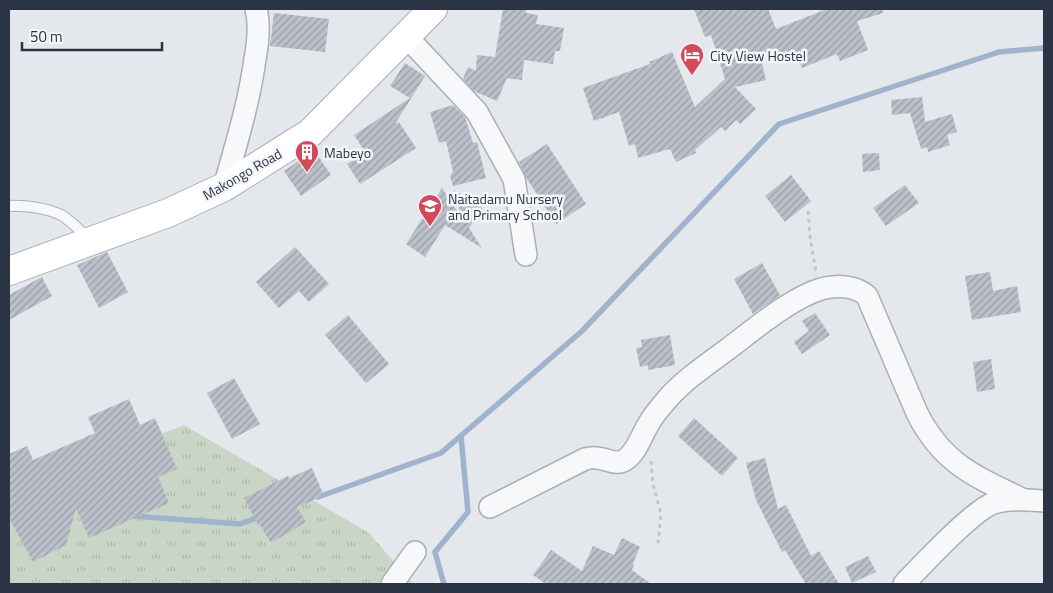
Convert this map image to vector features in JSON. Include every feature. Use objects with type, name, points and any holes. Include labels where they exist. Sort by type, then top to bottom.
[{"type":"street","points":[[224,187],[248,99],[258,41],[258,16],[256,9]]},
{"type":"street","name":"Makongo Road","points":[[9,271],[168,213],[224,187],[310,133],[433,9]]},
{"type":"street","points":[[406,36],[477,112],[514,179],[526,255]]},
{"type":"street","points":[[490,507],[585,459],[595,457],[615,462],[624,461],[636,448],[649,423],[665,402],[687,380],[764,322],[794,302],[820,290],[837,286],[860,289],[867,296],[926,431],[940,450],[959,466],[984,481],[1022,499]]},
{"type":"street","points":[[904,584],[969,520],[992,503],[1022,499],[1044,501]]},
{"type":"street","points":[[392,584],[415,552]]},
{"type":"lane","points":[[9,206],[17,205],[43,209],[62,216],[92,242]]},
{"type":"path","points":[[808,211],[812,255],[820,290]]},
{"type":"path","points":[[651,458],[652,484],[661,514],[658,543]]},
{"type":"green space","points":[[184,425],[369,533],[413,584],[9,584],[9,495]]},
{"type":"building","points":[[503,9],[526,9],[526,13],[538,15],[536,24],[564,28],[560,51],[555,51],[553,64],[524,60],[522,80],[507,78],[497,101],[474,91],[463,79],[468,67],[476,71],[477,55],[495,57]]},
{"type":"building","points":[[694,9],[768,9],[776,29],[827,9],[882,9],[883,13],[857,21],[868,50],[840,61],[837,54],[802,68],[796,52],[761,59],[766,80],[735,87],[756,109],[740,124],[736,120],[725,131],[721,127],[695,150],[696,153],[676,162],[670,149],[638,158],[635,144],[629,146],[619,112],[594,121],[583,88],[650,64],[649,62],[672,52],[695,107],[725,79],[711,35],[705,37]]},
{"type":"building","points":[[274,13],[329,19],[325,52],[270,46]]},
{"type":"building","points":[[405,63],[425,76],[395,124],[399,122],[416,148],[360,184],[347,164],[365,152],[354,135],[410,98],[390,86]]},
{"type":"building","points":[[922,97],[925,122],[952,114],[957,132],[947,135],[950,145],[928,152],[927,147],[921,149],[910,113],[892,115],[891,100]]},
{"type":"building","points":[[453,105],[465,117],[473,143],[477,142],[486,178],[453,186],[450,176],[453,171],[446,141],[439,143],[430,112]]},
{"type":"building","points":[[547,144],[586,204],[556,224],[527,179],[519,162]]},
{"type":"building","name":"Mabeyo","points":[[314,150],[331,175],[301,196],[284,171]]},
{"type":"building","points":[[879,153],[880,170],[863,172],[862,154]]},
{"type":"building","points":[[791,175],[811,201],[785,222],[765,196]]},
{"type":"building","points":[[905,185],[919,203],[886,226],[873,208]]},
{"type":"building","points":[[442,188],[462,218],[454,190],[482,208],[469,228],[482,248],[445,225],[425,257],[406,244]]},
{"type":"building","points":[[295,247],[329,284],[309,302],[299,291],[279,308],[256,282]]},
{"type":"building","points":[[107,252],[128,292],[99,308],[77,265]]},
{"type":"building","points":[[762,263],[780,295],[753,314],[734,279]]},
{"type":"building","points":[[990,272],[993,291],[1017,286],[1021,312],[972,320],[965,276]]},
{"type":"building","points":[[42,277],[52,296],[9,320],[9,295]]},
{"type":"building","points":[[815,313],[830,335],[802,354],[794,342],[809,331],[802,321]]},
{"type":"building","points":[[348,315],[389,364],[366,383],[325,335]]},
{"type":"building","points":[[670,335],[675,365],[648,370],[648,365],[640,367],[636,348],[642,347],[641,340]]},
{"type":"building","points":[[991,359],[995,389],[977,392],[973,362]]},
{"type":"building","points":[[234,378],[260,424],[232,439],[207,393]]},
{"type":"building","points":[[129,399],[140,425],[155,418],[177,469],[158,477],[169,503],[89,538],[76,508],[66,545],[33,562],[9,518],[9,454],[27,446],[33,460],[95,433],[88,417]]},
{"type":"building","points":[[694,418],[738,458],[722,476],[678,436]]},
{"type":"building","points":[[765,458],[778,509],[786,505],[811,556],[819,551],[839,584],[806,584],[785,550],[782,552],[756,500],[746,463]]},
{"type":"building","points":[[312,468],[324,496],[297,507],[306,522],[271,543],[260,525],[258,525],[244,498],[288,476],[289,478]]},
{"type":"building","points":[[622,538],[640,547],[632,570],[651,584],[546,584],[533,575],[551,550],[582,571],[593,546],[614,555]]},
{"type":"building","points":[[868,556],[876,572],[852,583],[845,567]]},
{"type":"waterway","points":[[318,497],[441,453],[582,331],[779,124],[999,52],[1044,48]]},
{"type":"waterway","points":[[444,584],[435,552],[468,512],[461,436]]},
{"type":"waterway","points":[[133,516],[240,524],[262,516]]},
{"type":"place","name":"City View Hostel","points":[[692,76]]},
{"type":"place","name":"Mabeyo","points":[[307,173]]},
{"type":"place","name":"Naitadamu Nursery and Primary School","points":[[430,227]]}]
